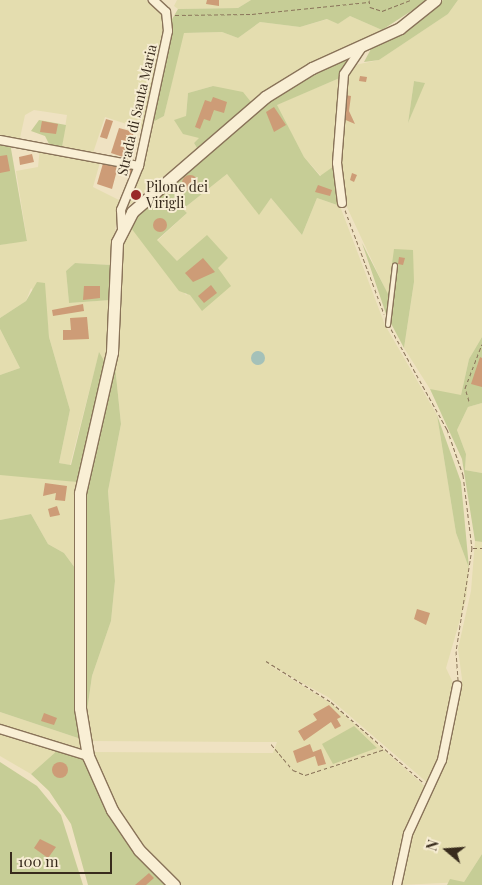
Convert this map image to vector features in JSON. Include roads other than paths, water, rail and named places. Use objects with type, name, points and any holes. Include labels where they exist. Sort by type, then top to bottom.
[{"type":"main road","points":[[174,885],[124,830],[88,756],[78,689],[80,493],[111,358],[116,253],[122,229],[132,212],[167,179],[265,97],[408,22],[435,0]]},
{"type":"street","name":"Strada di Santa Maria","points":[[122,229],[121,210],[139,166],[168,31],[166,14],[154,0]]},
{"type":"street","points":[[342,203],[336,169],[344,74],[362,46]]},
{"type":"street","points":[[0,140],[139,166]]},
{"type":"street","points":[[397,885],[406,841],[444,755],[457,686]]},
{"type":"street","points":[[0,729],[88,756]]},
{"type":"lane","points":[[388,325],[395,265]]},
{"type":"water","points":[[258,351],[263,353],[265,358],[263,363],[258,365],[253,363],[251,358],[253,353]]},
{"type":"place","name":"Pilone dei Virigli","points":[[136,195]]}]
